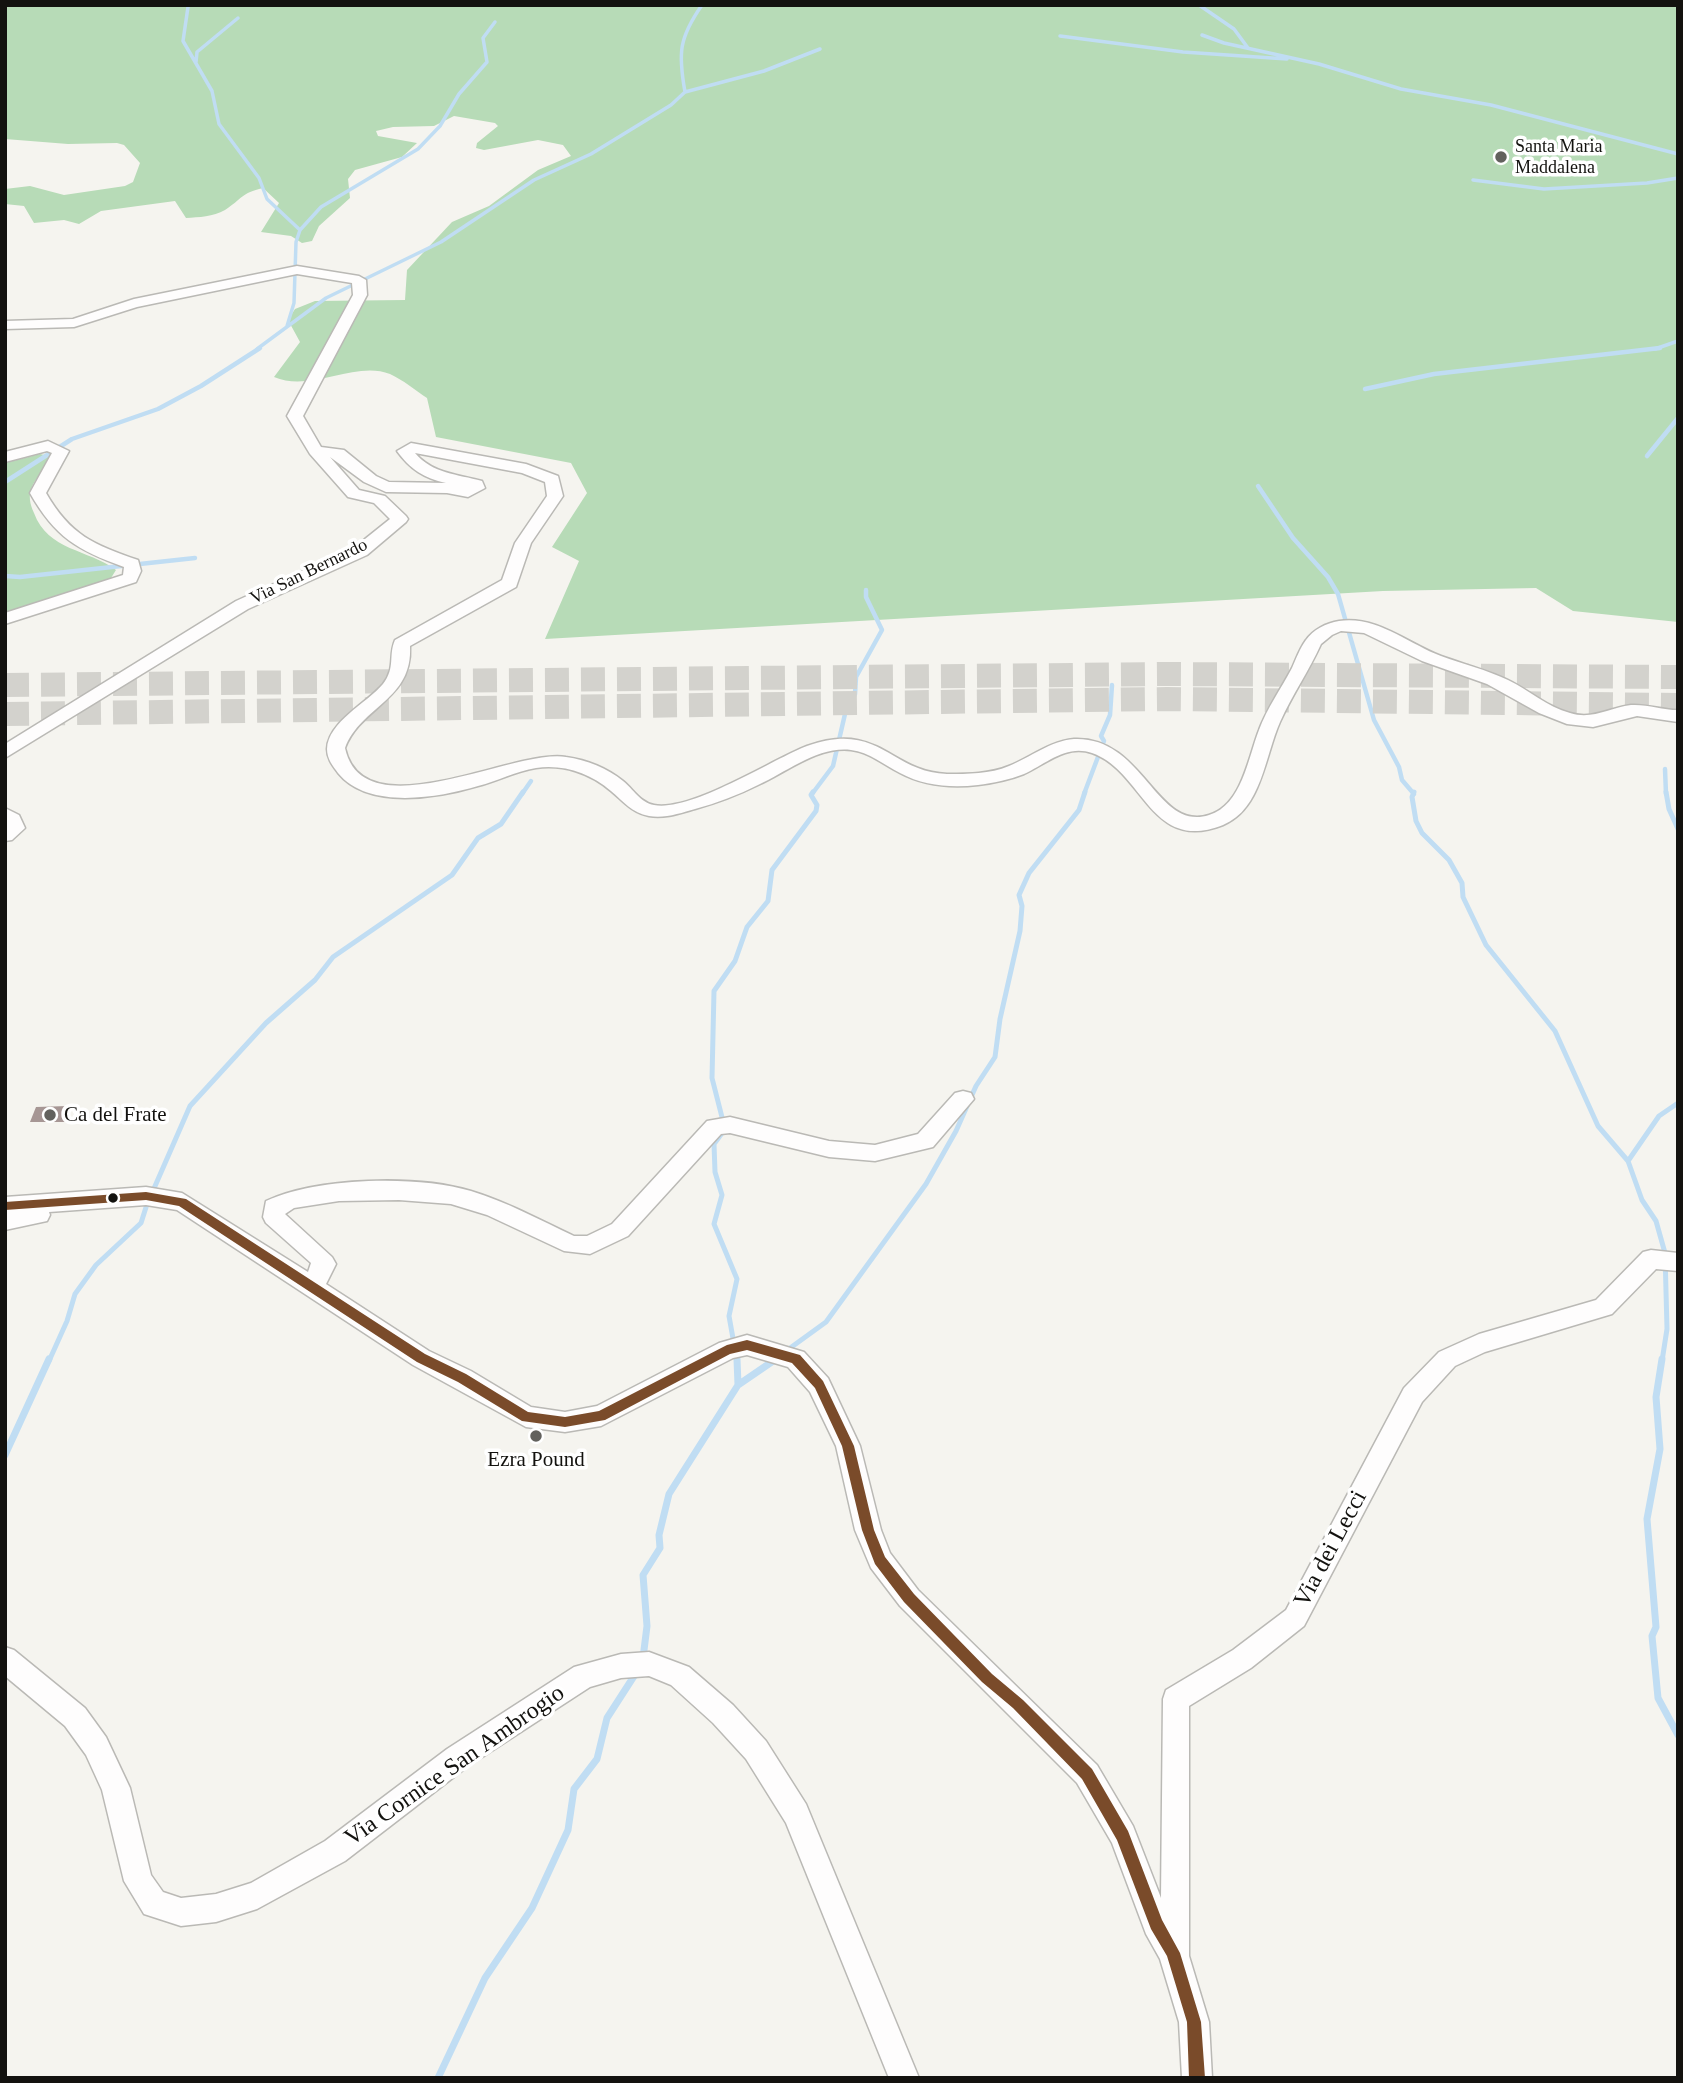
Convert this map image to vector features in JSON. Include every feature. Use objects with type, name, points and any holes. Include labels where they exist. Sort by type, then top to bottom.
[{"type":"street","name":"Via San Bernardo","points":[[5,325],[74,323],[134,303],[297,270],[359,282],[360,295],[295,416],[316,451],[354,494],[379,499],[400,519],[361,551],[242,605],[5,752]]},
{"type":"street","points":[[316,451],[338,453],[370,479],[386,487],[447,488],[468,492],[477,488],[476,484],[449,481],[430,472],[411,459],[405,451],[411,448],[526,469],[552,479],[555,496],[523,543],[510,583],[401,644],[401,669],[388,691],[340,733],[335,744],[336,756],[352,778],[369,787],[387,790],[438,789],[470,783],[539,762],[568,762],[594,771],[615,784],[629,801],[655,811],[679,808],[745,785],[814,750],[842,744],[864,747],[924,777],[957,780],[1014,771],[1058,747],[1080,744],[1104,751],[1125,765],[1152,802],[1167,817],[1191,822],[1219,820],[1239,802],[1250,783],[1270,724],[1313,642],[1322,631],[1340,626],[1367,628],[1399,640],[1426,656],[1494,680],[1545,710],[1579,721],[1607,719],[1628,711],[1647,710],[1678,716]]},
{"type":"street","points":[[5,457],[32,449],[56,449],[57,465],[40,485],[38,493],[52,520],[82,544],[131,564],[133,570],[130,578],[5,620]]},
{"type":"street","points":[[5,814],[12,819],[15,828],[5,835]]},
{"type":"street","points":[[310,1284],[319,1276],[324,1264],[274,1217],[274,1207],[300,1196],[414,1192],[468,1199],[572,1245],[590,1245],[620,1230],[723,1126],[829,1149],[875,1153],[925,1141],[962,1099]]},
{"type":"street","points":[[5,1206],[146,1196],[182,1202],[248,1248],[310,1284],[421,1358],[462,1378],[526,1417],[565,1422],[601,1416],[727,1350],[747,1345],[796,1359],[819,1385],[848,1446],[868,1530],[880,1560],[909,1598],[986,1678],[1045,1730],[1087,1774],[1122,1836],[1156,1924],[1175,1960],[1194,2022],[1197,2078]]},
{"type":"street","points":[[5,1221],[66,1211],[109,1199]]},
{"type":"street","name":"Via dei Lecci","points":[[1175,1960],[1176,1699],[1242,1659],[1295,1618],[1413,1395],[1447,1359],[1479,1344],[1604,1307],[1651,1259],[1678,1262]]},
{"type":"street","name":"Via Cornice San Ambrogio","points":[[5,1659],[75,1717],[96,1746],[116,1788],[138,1881],[154,1904],[181,1912],[216,1908],[257,1895],[335,1851],[457,1758],[583,1676],[621,1666],[649,1664],[680,1676],[723,1714],[756,1750],[796,1814],[904,2078]]},
{"type":"green space","points":[[5,5],[1678,5],[1678,622],[1573,611],[1536,588],[1383,591],[545,639],[579,561],[552,547],[587,493],[571,463],[436,437],[427,398],[390,374],[362,371],[303,381],[274,377],[300,342],[288,320],[295,309],[315,301],[405,300],[407,270],[452,222],[489,206],[538,170],[571,156],[563,145],[538,140],[484,150],[476,148],[477,143],[498,126],[495,123],[454,116],[434,126],[393,127],[376,131],[378,136],[417,143],[402,157],[355,170],[348,179],[350,198],[319,226],[312,241],[302,243],[291,236],[261,232],[279,203],[263,188],[246,194],[220,212],[206,216],[186,218],[175,201],[101,211],[79,224],[64,220],[34,223],[24,206],[5,204],[5,189],[30,186],[64,195],[125,186],[133,182],[140,163],[124,145],[117,143],[68,144],[5,139]]},
{"type":"green space","points":[[40,454],[50,456],[51,460],[34,483],[30,494],[31,506],[40,525],[59,542],[116,570],[111,578],[5,614],[5,463]]},
{"type":"building","name":"Ca del Frate","points":[[68,1106],[66,1122],[30,1122],[36,1107]]},
{"type":"waterway","points":[[685,92],[681,67],[682,46],[702,5]]},
{"type":"waterway","points":[[1199,5],[1234,29],[1248,48]]},
{"type":"waterway","points":[[188,7],[183,41],[212,91],[219,124],[259,178],[267,199],[300,230]]},
{"type":"waterway","points":[[196,62],[197,52],[238,18]]},
{"type":"waterway","points":[[300,230],[321,207],[418,149],[440,126],[459,94],[487,62],[483,38],[495,22]]},
{"type":"waterway","points":[[1202,35],[1224,43],[1319,64],[1401,89],[1491,105],[1678,154]]},
{"type":"waterway","points":[[1060,36],[1183,52],[1287,59]]},
{"type":"waterway","points":[[685,92],[764,71],[820,49]]},
{"type":"waterway","points":[[257,349],[326,298],[441,242],[534,180],[591,154],[671,105],[685,92]]},
{"type":"waterway","points":[[1473,180],[1544,189],[1647,183],[1678,178]]},
{"type":"waterway","points":[[287,326],[294,303],[296,242],[300,230]]},
{"type":"waterway","points":[[1657,348],[1678,341]]},
{"type":"waterway","points":[[5,482],[72,439],[158,409],[201,386],[260,348]]},
{"type":"waterway","points":[[1365,389],[1434,374],[1657,348]]},
{"type":"waterway","points":[[1647,456],[1678,418]]},
{"type":"waterway","points":[[1258,486],[1293,538],[1328,577],[1338,594],[1374,720],[1399,767],[1402,780],[1413,793]]},
{"type":"waterway","points":[[5,576],[20,577],[195,558]]},
{"type":"waterway","points":[[812,794],[833,766],[845,714],[855,694],[856,677],[882,630],[866,597],[866,590]]},
{"type":"waterway","points":[[1084,794],[1104,741],[1101,736],[1110,715],[1112,685]]},
{"type":"waterway","points":[[1665,769],[1666,794]]},
{"type":"waterway","points":[[522,794],[531,781]]},
{"type":"waterway","points":[[152,1193],[190,1106],[266,1023],[315,980],[333,957],[452,875],[478,838],[501,824],[523,792]]},
{"type":"waterway","points":[[737,1361],[729,1316],[737,1279],[714,1224],[722,1195],[715,1172],[714,1144],[725,1129],[712,1078],[714,991],[735,961],[747,927],[768,901],[772,870],[816,811],[817,805],[811,795],[813,792]]},
{"type":"waterway","points":[[786,1351],[826,1322],[926,1184],[956,1131],[976,1086],[995,1057],[1000,1019],[1020,931],[1022,906],[1019,895],[1029,873],[1079,810],[1085,792]]},
{"type":"waterway","points":[[1666,792],[1669,809],[1678,829]]},
{"type":"waterway","points":[[1413,793],[1416,821],[1422,833],[1449,860],[1462,883],[1463,897],[1486,945],[1555,1031],[1598,1126],[1628,1161]]},
{"type":"waterway","points":[[1628,1161],[1659,1116],[1678,1103]]},
{"type":"waterway","points":[[1628,1161],[1642,1200],[1656,1221],[1665,1253],[1667,1329],[1662,1361]]},
{"type":"waterway","points":[[49,1361],[67,1321],[75,1294],[96,1265],[141,1223],[148,1201]]},
{"type":"waterway","points":[[5,1455],[49,1359]]},
{"type":"waterway","points":[[737,1359],[738,1385]]},
{"type":"waterway","points":[[738,1385],[776,1359],[773,1361]]},
{"type":"waterway","points":[[1662,1359],[1656,1397],[1660,1449],[1647,1519],[1656,1627],[1652,1636],[1658,1698],[1678,1735]]},
{"type":"waterway","points":[[643,1658],[647,1626],[643,1575],[660,1548],[659,1535],[669,1494],[738,1385]]},
{"type":"waterway","points":[[438,2078],[485,1978],[532,1908],[568,1830],[574,1789],[597,1759],[607,1718],[636,1673]]},
{"type":"tunnel","points":[[5,685],[1169,674],[1678,677]]},
{"type":"tunnel","points":[[5,714],[1167,699],[1678,705]]},
{"type":"transit line","points":[[5,1206],[146,1196],[182,1202],[421,1358],[462,1378],[526,1417],[565,1422],[601,1416],[727,1350],[747,1345],[796,1359],[819,1385],[848,1446],[868,1530],[880,1560],[909,1598],[1087,1774],[1123,1836],[1156,1924],[1173,1953],[1194,2022],[1197,2078]]},
{"type":"place","name":"Santa Maria Maddalena","points":[[1501,157]]},
{"type":"place","name":"Ca del Frate","points":[[50,1115]]},
{"type":"place","name":"Ezra Pound","points":[[536,1436]]}]
